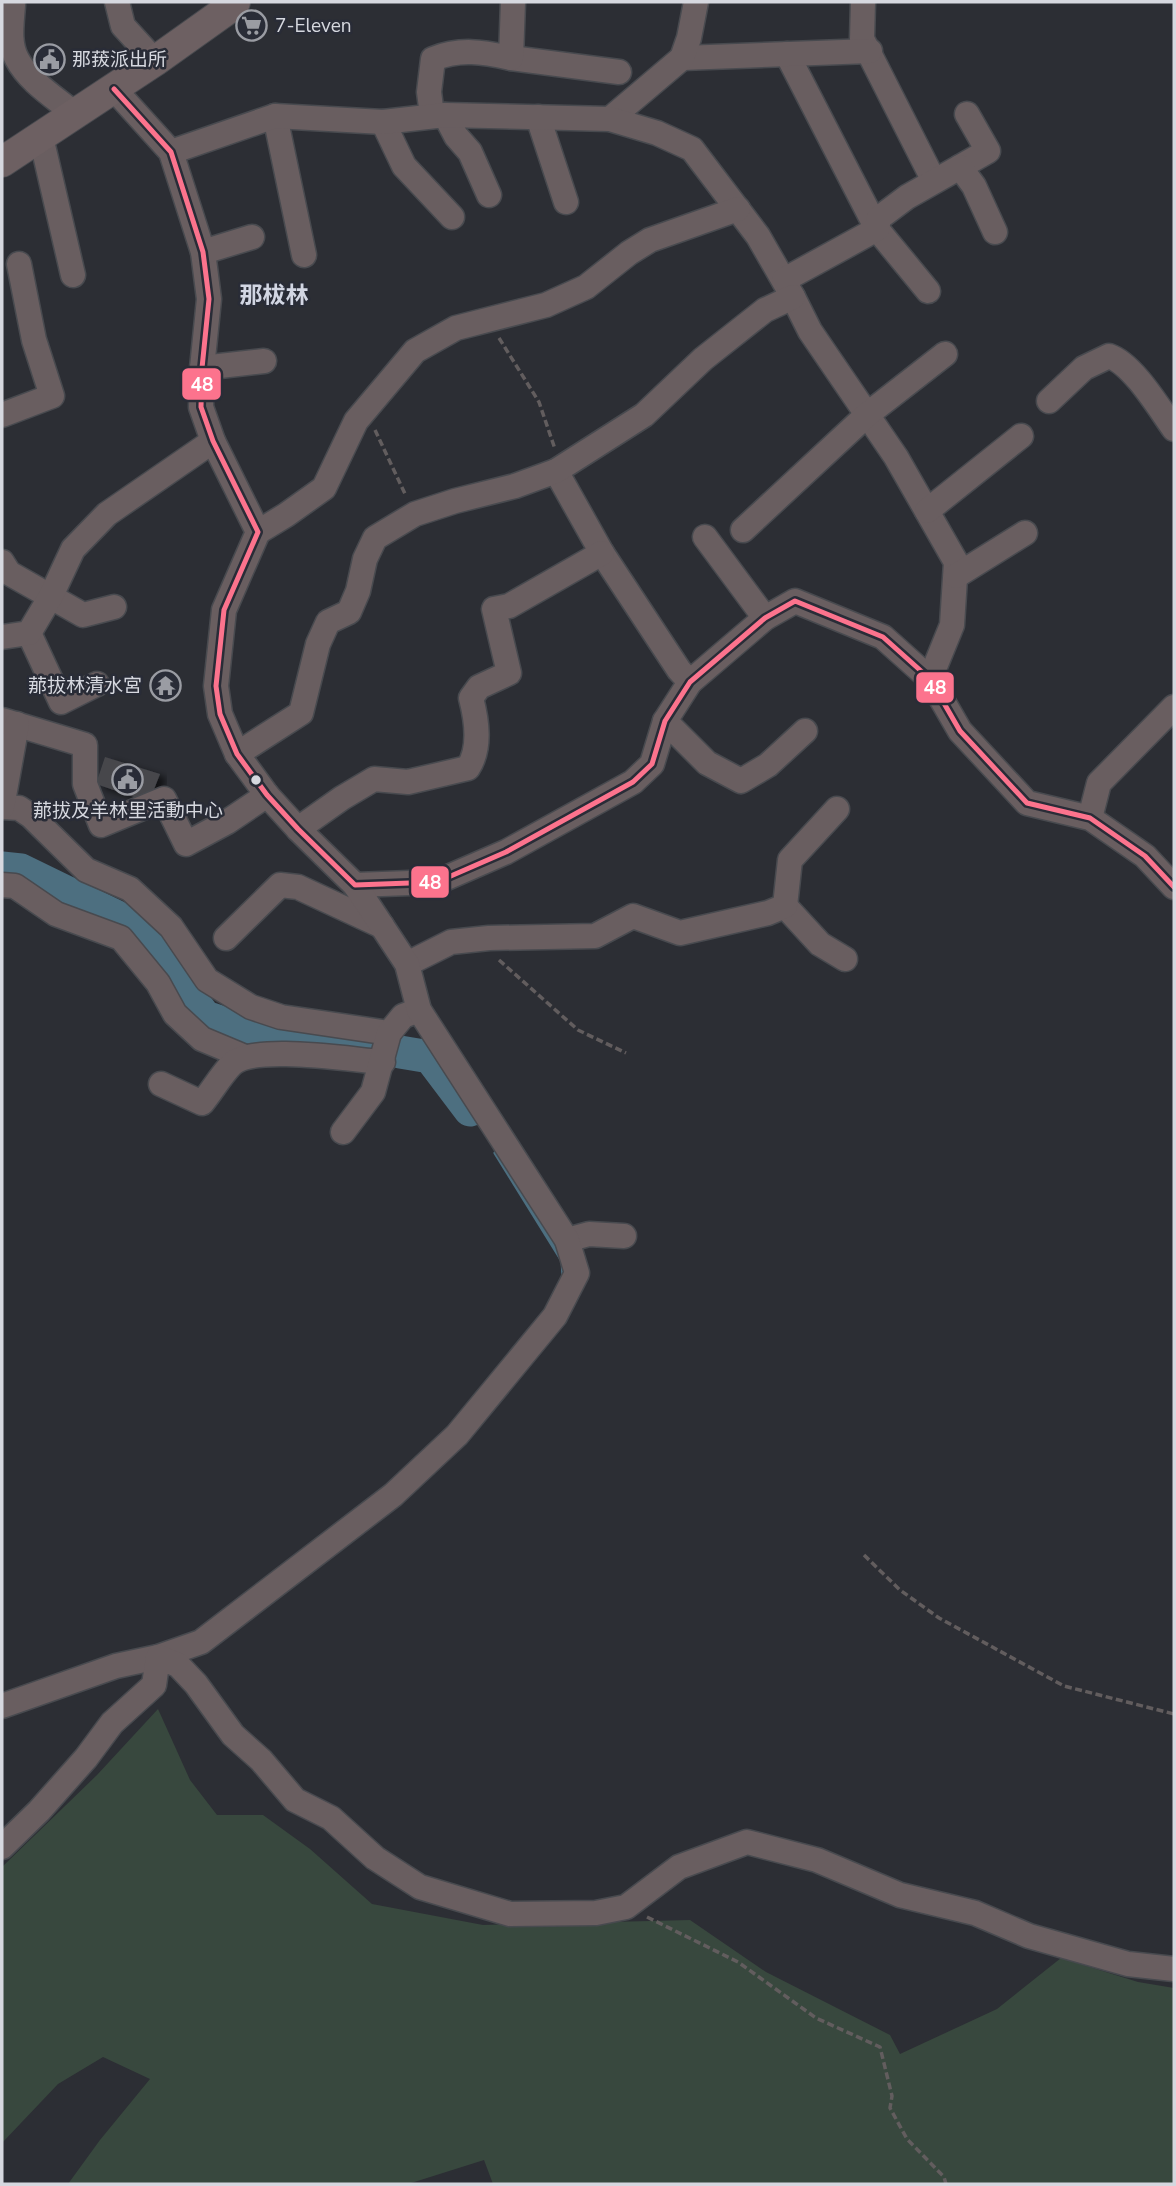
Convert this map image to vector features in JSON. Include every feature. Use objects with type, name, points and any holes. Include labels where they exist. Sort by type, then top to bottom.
[{"type":"main road","points":[[2,162],[155,61],[235,2]]},
{"type":"street","points":[[117,2],[123,26],[155,61]]},
{"type":"street","points":[[510,58],[513,2]]},
{"type":"street","points":[[610,119],[681,58],[689,38],[696,2]]},
{"type":"street","points":[[863,2],[862,39],[934,181]]},
{"type":"street","points":[[13,5],[11,35],[16,57],[32,78],[76,115]]},
{"type":"street","points":[[489,195],[470,152],[438,115],[429,92],[433,58],[450,52],[475,51],[619,72]]},
{"type":"street","points":[[681,58],[870,51]]},
{"type":"street","points":[[787,54],[877,229],[928,290]]},
{"type":"street","points":[[114,89],[171,152],[203,252],[209,299],[201,407],[213,441],[258,531]]},
{"type":"street","points":[[237,754],[301,713],[318,644],[328,622],[349,612],[358,592],[365,559],[375,538],[415,514],[515,486],[559,470],[644,415],[703,359],[789,288],[877,229],[879,218],[907,197],[988,151],[967,114]]},
{"type":"street","points":[[171,152],[275,116],[383,122],[438,115],[610,119],[657,133],[692,149],[758,236],[789,288],[810,331],[868,414],[956,562],[952,625],[930,679]]},
{"type":"street","points":[[275,116],[304,255]]},
{"type":"street","points":[[538,117],[566,202]]},
{"type":"street","points":[[383,122],[404,166],[452,217]]},
{"type":"street","points":[[41,137],[73,275]]},
{"type":"street","points":[[960,167],[974,186],[995,232]]},
{"type":"street","points":[[2,1706],[116,1666],[158,1657],[201,1642],[393,1494],[457,1435],[555,1316],[577,1273],[567,1240],[419,1010],[407,964],[383,926],[355,885],[267,795],[237,754],[220,714],[216,686],[224,610],[258,531],[324,488],[356,421],[415,351],[456,328],[546,304],[586,286],[650,240],[738,209]]},
{"type":"street","points":[[203,252],[252,237]]},
{"type":"street","points":[[2,415],[52,396],[34,340],[19,264]]},
{"type":"street","points":[[743,530],[868,414],[945,354]]},
{"type":"street","points":[[1049,401],[1084,368],[1109,356],[1117,359],[1140,383],[1174,429]]},
{"type":"street","points":[[202,368],[264,362]]},
{"type":"street","points":[[927,511],[1021,436]]},
{"type":"street","points":[[29,633],[51,596],[73,549],[107,514],[213,441]]},
{"type":"street","points":[[559,470],[602,553],[679,670],[690,681]]},
{"type":"street","points":[[956,576],[1025,533]]},
{"type":"street","points":[[705,537],[765,618]]},
{"type":"street","points":[[298,829],[374,779],[408,782],[467,768],[475,757],[477,719],[471,698],[480,687],[509,673],[494,609],[509,606],[602,553]]},
{"type":"street","points":[[2,562],[9,573],[83,615],[114,607]]},
{"type":"street","points":[[355,885],[437,882],[506,852],[633,782],[652,764],[665,721],[690,681],[765,618],[794,601],[883,637],[930,679],[960,731],[1027,803],[1090,818],[1146,856],[1174,887]]},
{"type":"street","points":[[2,637],[29,633]]},
{"type":"street","points":[[29,633],[61,702],[97,684]]},
{"type":"street","points":[[1090,818],[1100,783],[1174,707]]},
{"type":"street","points":[[665,721],[707,763],[741,781],[768,765],[805,731]]},
{"type":"street","points":[[267,795],[227,822],[186,844],[164,799],[101,825],[85,784],[85,746],[10,722],[2,807],[19,808],[32,816],[86,870],[130,889],[171,927],[207,980],[251,1007],[281,1017],[389,1033]]},
{"type":"street","points":[[837,809],[790,860],[785,906],[820,944],[845,959]]},
{"type":"street","points":[[2,885],[15,886],[57,914],[121,939],[158,983],[175,1014],[202,1039],[245,1057]]},
{"type":"street","points":[[226,938],[280,885],[298,887],[383,926]]},
{"type":"street","points":[[407,964],[451,942],[496,938],[595,936],[633,916],[680,933],[785,906]]},
{"type":"street","points":[[343,1132],[373,1092],[389,1033],[403,1016],[419,1010]]},
{"type":"street","points":[[161,1084],[202,1103],[233,1063],[245,1057],[265,1053],[383,1062]]},
{"type":"street","points":[[567,1240],[589,1234],[624,1236]]},
{"type":"street","points":[[2,1847],[40,1811],[112,1723],[154,1685],[158,1657]]},
{"type":"street","points":[[158,1657],[178,1665],[196,1684],[233,1735],[261,1760],[295,1800],[331,1818],[375,1858],[420,1886],[510,1914],[596,1913],[626,1907],[679,1867],[747,1842],[817,1860],[900,1895],[975,1913],[1029,1936],[1128,1964],[1174,1969]]},
{"type":"path","points":[[487,320],[539,402],[559,470]]},
{"type":"path","points":[[366,410],[415,514]]},
{"type":"path","points":[[496,938],[497,958],[578,1030],[626,1054]]},
{"type":"path","points":[[864,1555],[900,1590],[939,1618],[1064,1686],[1174,1714]]},
{"type":"path","points":[[626,1907],[738,1962],[816,2018],[880,2047],[892,2096],[890,2108],[907,2139],[944,2177],[946,2184]]},
{"type":"green space","points":[[158,1709],[190,1780],[217,1815],[263,1815],[310,1849],[372,1904],[483,1925],[690,1920],[766,1972],[890,2035],[900,2054],[997,2009],[1061,1958],[1138,1982],[1174,1988],[1174,2184],[493,2184],[484,2160],[408,2184],[68,2184],[150,2079],[103,2057],[58,2084],[2,2143],[2,1867],[97,1775]]},
{"type":"building","name":"𦰡拔及羊林里活動中心","points":[[105,757],[160,774],[149,802],[96,784]]},
{"type":"waterway","points":[[2,868],[21,870],[138,927],[205,1017],[256,1034],[370,1049]]},
{"type":"waterway","points":[[400,1052],[430,1057],[470,1110]]},
{"type":"waterway","points":[[496,1153],[563,1261],[564,1278]]},
{"type":"transit line","name":"48","points":[[114,89],[171,152],[203,252],[209,299],[201,407],[213,441],[258,532],[224,610],[216,686],[220,714],[237,754],[267,795],[355,885],[437,882],[506,852],[633,782],[652,764],[665,721],[690,682],[765,618],[795,601],[883,637],[930,679],[960,731],[1027,803],[1090,818],[1145,856],[1174,887]]},
{"type":"place","name":"7-Eleven","points":[[252,25]]},
{"type":"place","name":"那菝派出所","points":[[49,59]]},
{"type":"place","name":"𦰡拔林清水宮","points":[[165,685]]},
{"type":"place","name":"𦰡拔及羊林里活動中心","points":[[128,779]]},
{"type":"district","name":"那柭林","points":[[274,295]]}]
